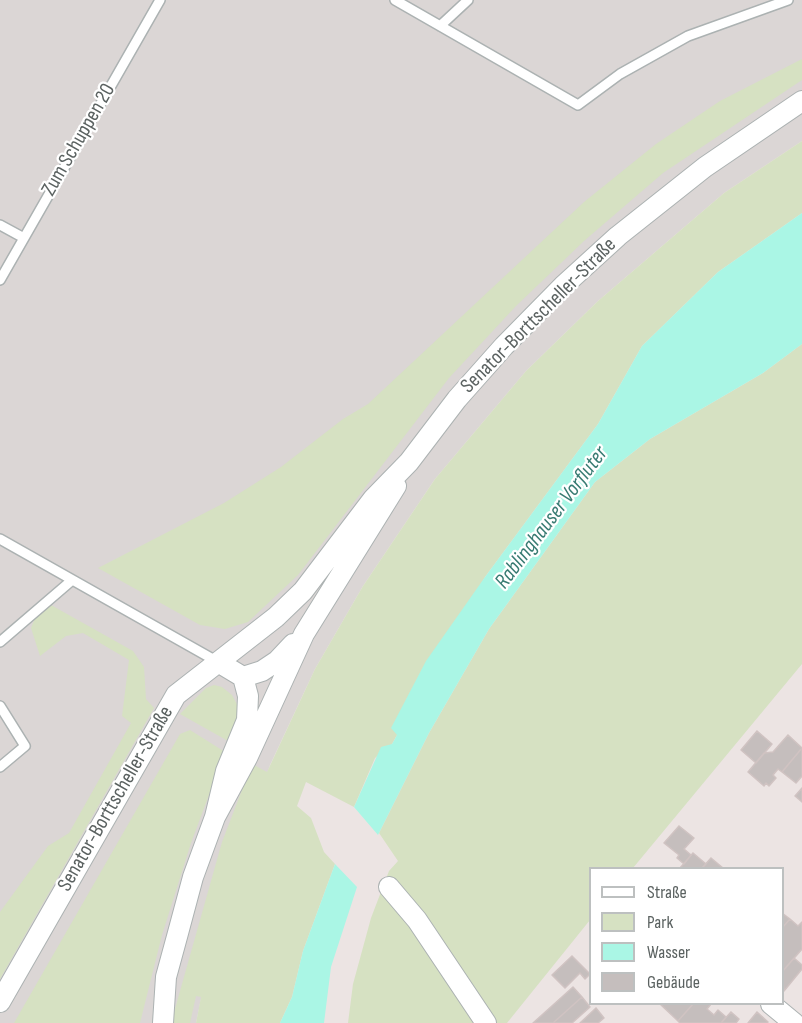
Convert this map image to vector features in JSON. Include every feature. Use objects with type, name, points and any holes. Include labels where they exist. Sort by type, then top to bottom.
[{"type":"street","name":"Senator-Borttscheller-Straße","points":[[0,1002],[176,695],[276,617],[303,591],[373,499],[409,462],[457,399],[504,346],[563,286],[618,237],[705,167],[802,101]]},
{"type":"street","name":"Senator-Borttscheller-Straße","points":[[215,817],[247,758],[304,634],[384,507],[409,462]]},
{"type":"street","points":[[218,662],[243,677],[262,671],[277,661],[304,634]]},
{"type":"street","name":"Senator-Borttscheller-Straße","points":[[162,1023],[166,977],[194,877],[215,817],[226,771],[247,720],[248,696],[243,677]]},
{"type":"street","points":[[389,887],[417,920],[486,1023]]},
{"type":"street","points":[[150,1023],[166,977]]},
{"type":"street","points":[[772,1005],[794,1023]]},
{"type":"lane","name":"Zum Schuppen 20","points":[[0,280],[160,0]]},
{"type":"lane","points":[[395,0],[578,105],[620,74],[688,36],[788,0]]},
{"type":"lane","points":[[440,26],[468,0]]},
{"type":"lane","points":[[0,225],[24,238]]},
{"type":"lane","points":[[0,539],[218,662]]},
{"type":"lane","points":[[0,642],[71,581]]},
{"type":"lane","points":[[0,706],[26,746],[0,767]]},
{"type":"shaded area","points":[[0,0],[802,0],[802,141],[724,193],[598,301],[526,371],[435,479],[363,586],[315,669],[270,765],[239,852],[214,936],[196,1023],[0,1023]]},
{"type":"green space","points":[[802,59],[802,80],[663,173],[584,241],[516,306],[449,378],[298,575],[248,622],[225,629],[200,625],[98,568],[224,503],[281,467],[343,419],[368,404],[584,202],[656,144],[720,101]]},
{"type":"green space","points":[[802,141],[802,213],[718,272],[642,346],[598,424],[485,577],[392,744],[375,758],[354,807],[306,782],[297,806],[311,818],[324,852],[335,864],[303,951],[292,997],[280,1023],[196,1023],[201,997],[196,996],[190,1023],[171,1023],[222,842],[252,764],[267,772],[315,669],[363,586],[435,479],[526,371],[598,301],[724,193]]},
{"type":"green space","points":[[802,344],[802,664],[634,867],[589,867],[589,921],[507,1023],[348,1023],[353,984],[371,918],[389,871],[398,861],[379,833],[429,733],[489,629],[595,482],[650,439],[763,373]]},
{"type":"green space","points":[[51,605],[133,651],[144,667],[146,699],[154,708],[0,979],[0,912],[48,846],[69,833],[131,723],[122,716],[129,660],[83,633],[66,636],[40,656],[31,628],[35,618]]},
{"type":"green space","points":[[214,685],[222,687],[232,695],[238,706],[237,719],[228,741],[180,714],[206,688]]},
{"type":"green space","points":[[190,730],[225,752],[191,843],[162,935],[140,1023],[14,1023],[180,734]]},
{"type":"water","name":"Rablinghauser Vorfluter","points":[[802,213],[802,344],[763,373],[650,439],[595,482],[489,629],[429,733],[378,835],[354,807],[381,747],[392,744],[397,735],[391,728],[426,661],[598,424],[642,346],[718,272]]},
{"type":"water","points":[[335,864],[357,887],[331,967],[324,1023],[280,1023],[292,997],[303,951]]},
{"type":"building","points":[[757,731],[772,744],[756,763],[741,750]]},
{"type":"building","points":[[788,735],[802,748],[782,772],[778,769],[773,775],[776,778],[769,786],[766,783],[764,786],[748,772],[764,753],[773,752]]},
{"type":"building","points":[[802,748],[802,776],[796,783],[782,772]]},
{"type":"building","points":[[802,788],[802,802],[795,796]]},
{"type":"building","points":[[679,826],[694,838],[684,849],[691,855],[684,864],[677,858],[679,855],[664,843]]},
{"type":"building","points":[[693,853],[706,864],[703,867],[681,867]]},
{"type":"building","points":[[711,858],[722,867],[703,867]]},
{"type":"building","points":[[784,914],[790,919],[784,926]]},
{"type":"building","points":[[790,919],[798,926],[802,922],[802,949],[784,970],[784,926]]},
{"type":"building","points":[[572,956],[589,973],[585,979],[580,973],[565,988],[552,975]]},
{"type":"building","points":[[794,958],[802,965],[802,969],[784,991],[784,970]]},
{"type":"building","points":[[573,987],[582,997],[553,1023],[533,1023]]},
{"type":"building","points":[[582,997],[590,1007],[572,1023],[553,1023]]},
{"type":"building","points":[[661,1005],[692,1005],[678,1021]]},
{"type":"building","points":[[692,1005],[710,1005],[707,1009],[714,1015],[718,1010],[726,1017],[721,1023],[680,1023],[678,1021]]},
{"type":"building","points":[[596,1008],[604,1018],[598,1023],[580,1023]]},
{"type":"building","points":[[731,1012],[739,1019],[736,1023],[721,1023]]},
{"type":"building","points":[[757,1012],[768,1022],[767,1023],[748,1023]]}]
